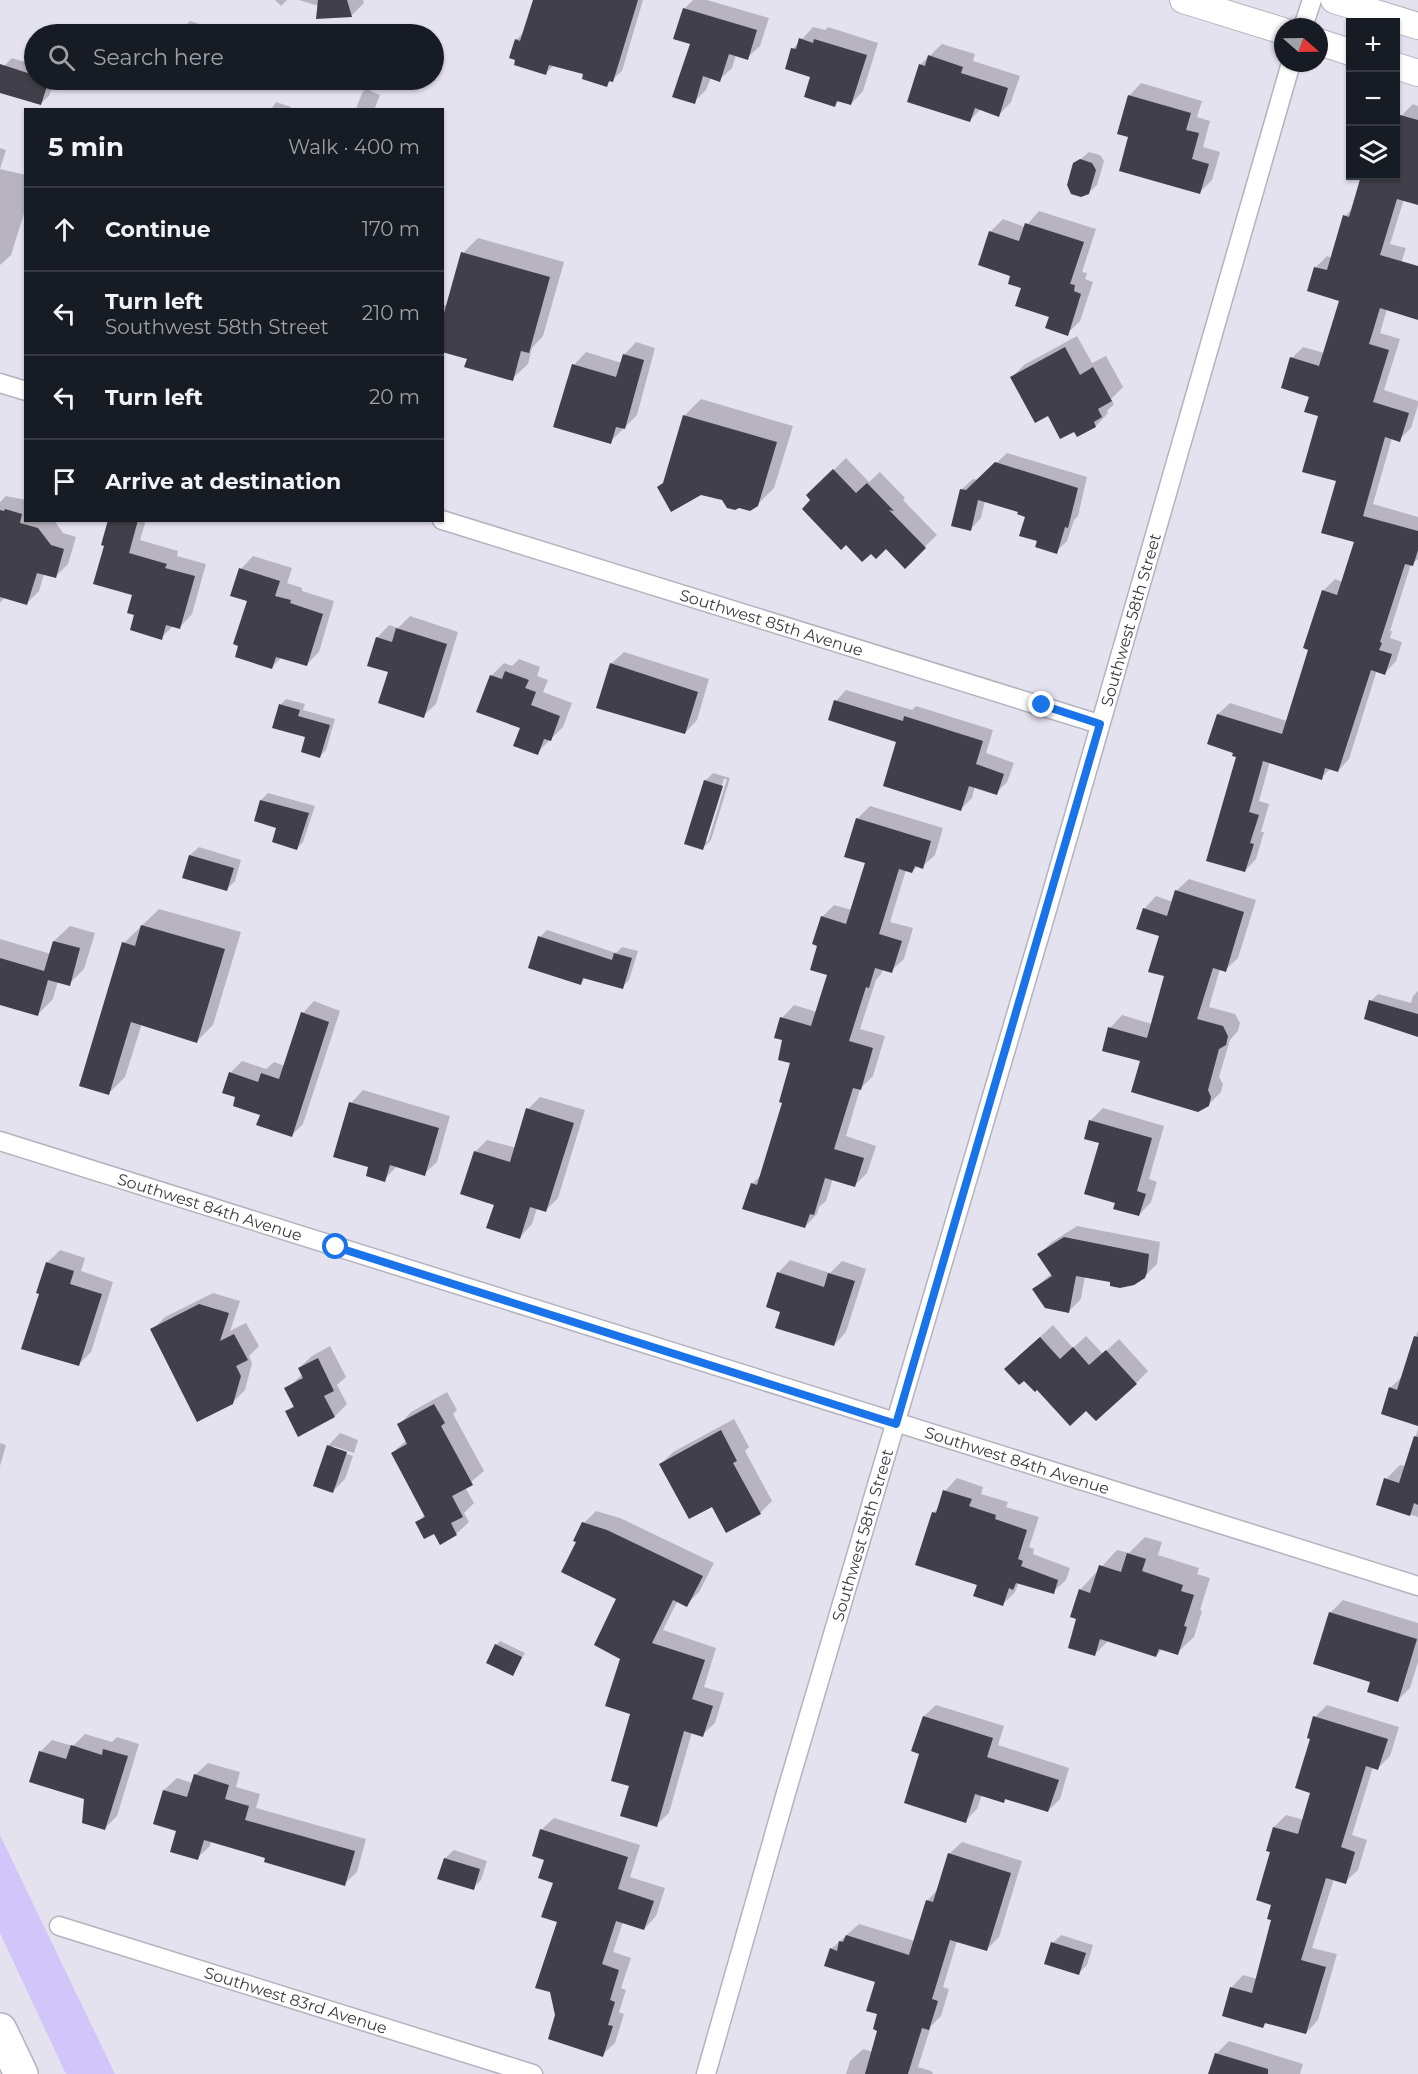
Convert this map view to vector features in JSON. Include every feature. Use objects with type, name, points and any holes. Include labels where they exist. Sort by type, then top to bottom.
[{"type":"highway","points":[[0,2030],[21,2074]]},
{"type":"main road","points":[[1183,0],[1274,28]]},
{"type":"main road","points":[[1334,0],[1418,26]]},
{"type":"main road","points":[[1328,45],[1346,51]]},
{"type":"main road","points":[[1400,68],[1418,73]]},
{"type":"street","points":[[1306,18],[1312,0]]},
{"type":"street","name":"Southwest 58th Street","points":[[706,2074],[1288,72]]},
{"type":"street","points":[[0,383],[24,390]]},
{"type":"street","name":"Southwest 85th Avenue","points":[[444,521],[1100,724]]},
{"type":"street","name":"Southwest 84th Avenue","points":[[0,1141],[1418,1586]]},
{"type":"street","name":"Southwest 83rd Avenue","points":[[59,1926],[533,2074]]},
{"type":"shaded area","points":[[0,1835],[115,2074],[66,2074],[0,1933]]},
{"type":"building","points":[[318,0],[347,0],[352,17],[316,19]]},
{"type":"building","points":[[533,0],[638,0],[613,82],[609,81],[607,87],[582,79],[583,74],[549,65],[546,75],[514,65],[515,60],[509,58],[515,39],[520,41]]},
{"type":"building","points":[[683,8],[757,30],[748,60],[729,54],[720,82],[703,76],[695,104],[672,97],[690,44],[673,39]]},
{"type":"building","points":[[799,38],[813,43],[814,39],[867,55],[851,105],[837,101],[835,107],[804,97],[810,77],[785,69],[791,48],[796,49]]},
{"type":"building","points":[[928,55],[963,67],[961,73],[1008,88],[999,117],[975,108],[970,122],[907,102],[919,64],[925,66]]},
{"type":"building","points":[[0,64],[24,72],[24,90],[46,90],[41,105],[0,93]]},
{"type":"building","points":[[1128,95],[1191,113],[1186,130],[1199,133],[1192,159],[1209,164],[1200,194],[1119,171],[1128,137],[1117,134]]},
{"type":"building","points":[[1400,115],[1418,120],[1418,205],[1397,199],[1380,255],[1418,266],[1418,320],[1380,308],[1369,344],[1389,350],[1373,402],[1409,413],[1400,442],[1385,437],[1363,516],[1418,531],[1418,550],[1413,566],[1405,564],[1380,642],[1382,643],[1379,650],[1392,654],[1385,675],[1371,670],[1338,772],[1325,768],[1322,780],[1263,761],[1249,812],[1259,815],[1250,843],[1254,844],[1245,872],[1206,861],[1236,757],[1232,756],[1233,753],[1207,744],[1217,714],[1282,734],[1308,650],[1303,648],[1322,590],[1337,595],[1354,542],[1321,533],[1336,481],[1302,472],[1318,416],[1304,412],[1309,397],[1281,388],[1290,357],[1319,366],[1339,301],[1307,291],[1314,267],[1327,270],[1343,215],[1349,217],[1360,180],[1400,180]]},
{"type":"building","points":[[1080,159],[1092,163],[1096,170],[1089,194],[1081,197],[1071,194],[1067,185],[1073,163]]},
{"type":"building","points":[[1025,223],[1084,242],[1070,284],[1075,285],[1074,291],[1081,294],[1068,336],[1045,328],[1049,317],[1015,306],[1021,288],[1008,284],[1010,276],[978,265],[989,231],[1019,241]]},
{"type":"building","points":[[461,252],[550,277],[529,353],[521,351],[513,381],[464,367],[467,359],[444,353],[444,313]]},
{"type":"building","points":[[1065,347],[1080,375],[1093,367],[1112,401],[1098,409],[1102,417],[1094,422],[1096,427],[1077,437],[1074,432],[1060,439],[1048,416],[1035,423],[1010,377]]},
{"type":"building","points":[[623,354],[644,360],[625,429],[616,427],[611,444],[553,427],[572,364],[616,377]]},
{"type":"building","points":[[683,415],[777,442],[758,506],[750,511],[739,508],[735,510],[727,508],[722,500],[701,495],[671,512],[657,487],[663,483]]},
{"type":"building","points":[[995,462],[1078,488],[1068,528],[1065,527],[1057,554],[1035,547],[1037,541],[1019,536],[1025,517],[1017,514],[1018,512],[978,500],[971,531],[951,526],[960,489],[966,490]]},
{"type":"building","points":[[833,469],[856,493],[867,483],[894,511],[889,510],[926,548],[905,569],[886,549],[876,559],[871,554],[862,562],[846,545],[841,550],[802,509],[810,500],[806,495]]},
{"type":"building","points":[[5,509],[22,514],[20,523],[38,528],[51,545],[64,549],[56,578],[37,573],[27,605],[0,597],[0,510]]},
{"type":"building","points":[[107,522],[137,522],[129,553],[167,564],[165,568],[195,576],[180,629],[166,625],[162,640],[130,630],[134,615],[127,613],[132,595],[93,584],[104,546],[101,545]]},
{"type":"building","points":[[239,568],[280,581],[275,596],[291,600],[290,603],[323,614],[307,666],[276,657],[272,669],[235,657],[238,646],[233,644],[247,601],[230,596]]},
{"type":"building","points":[[396,628],[447,644],[424,718],[378,703],[388,672],[367,666],[376,637],[392,642]]},
{"type":"building","points":[[610,663],[698,692],[685,734],[596,708]]},
{"type":"building","points":[[505,671],[529,680],[525,688],[536,692],[531,705],[560,716],[551,741],[544,739],[538,755],[513,746],[520,728],[476,712],[490,675],[502,679]]},
{"type":"building","points":[[834,700],[903,721],[904,716],[983,741],[976,764],[1004,774],[997,795],[969,786],[961,811],[883,786],[896,742],[828,720]]},
{"type":"building","points":[[279,704],[300,710],[298,716],[330,725],[320,758],[301,752],[305,737],[272,728]]},
{"type":"building","points":[[704,780],[723,786],[703,850],[684,844]]},
{"type":"building","points":[[260,800],[309,813],[297,850],[272,842],[276,828],[254,821]]},
{"type":"building","points":[[856,818],[931,841],[923,869],[915,866],[912,873],[899,869],[879,934],[902,941],[892,973],[875,968],[869,988],[866,987],[849,1041],[873,1048],[861,1090],[853,1088],[834,1149],[864,1158],[855,1187],[825,1178],[814,1215],[810,1214],[805,1228],[742,1209],[751,1183],[757,1185],[782,1103],[779,1102],[790,1063],[778,1060],[782,1040],[774,1038],[780,1017],[811,1026],[827,975],[810,970],[817,946],[812,944],[821,916],[846,924],[865,863],[844,857]]},
{"type":"building","points":[[189,855],[234,868],[227,891],[182,878]]},
{"type":"building","points":[[1175,890],[1244,912],[1226,972],[1213,968],[1197,1019],[1223,1026],[1228,1036],[1226,1045],[1219,1049],[1208,1090],[1211,1097],[1209,1106],[1198,1112],[1131,1092],[1140,1061],[1102,1051],[1108,1027],[1147,1038],[1164,976],[1148,972],[1159,936],[1136,929],[1143,908],[1167,916]]},
{"type":"building","points":[[141,925],[225,949],[197,1043],[131,1022],[109,1095],[79,1086],[122,942],[135,946]]},
{"type":"building","points":[[538,936],[612,960],[614,953],[632,958],[623,989],[583,978],[581,985],[528,968]]},
{"type":"building","points":[[53,941],[80,948],[70,986],[48,980],[38,1016],[0,1005],[0,958],[44,971]]},
{"type":"building","points":[[1369,1000],[1418,1014],[1418,1037],[1364,1019]]},
{"type":"building","points":[[301,1012],[329,1022],[292,1137],[256,1125],[260,1115],[233,1106],[235,1097],[222,1093],[229,1072],[258,1082],[261,1073],[279,1079]]},
{"type":"building","points":[[349,1102],[439,1128],[425,1176],[390,1165],[385,1182],[366,1176],[368,1167],[333,1157]]},
{"type":"building","points":[[526,1108],[574,1123],[546,1212],[530,1207],[520,1239],[486,1228],[494,1205],[460,1194],[474,1151],[510,1162]]},
{"type":"building","points":[[1089,1120],[1152,1138],[1137,1191],[1146,1194],[1139,1216],[1113,1209],[1115,1203],[1084,1194],[1099,1143],[1084,1139]]},
{"type":"building","points":[[1064,1237],[1149,1254],[1145,1278],[1134,1285],[1120,1288],[1110,1286],[1110,1282],[1076,1276],[1069,1313],[1045,1308],[1032,1289],[1052,1276],[1037,1254]]},
{"type":"building","points":[[46,1262],[74,1271],[70,1284],[102,1294],[79,1366],[21,1349],[39,1294],[36,1293]]},
{"type":"building","points":[[777,1272],[824,1287],[828,1273],[855,1281],[834,1346],[775,1328],[780,1312],[766,1307]]},
{"type":"building","points":[[199,1304],[229,1313],[220,1341],[234,1334],[248,1360],[236,1366],[241,1376],[233,1404],[197,1422],[150,1329]]},
{"type":"building","points":[[1414,1336],[1418,1337],[1418,1426],[1381,1414],[1389,1387],[1397,1390]]},
{"type":"building","points":[[1040,1337],[1060,1359],[1073,1347],[1089,1365],[1106,1350],[1137,1384],[1096,1421],[1086,1411],[1070,1426],[1037,1390],[1035,1392],[1024,1381],[1019,1385],[1004,1369]]},
{"type":"building","points":[[318,1358],[334,1391],[324,1396],[335,1417],[298,1437],[285,1411],[294,1407],[284,1388],[303,1378],[298,1368]]},
{"type":"building","points":[[434,1404],[445,1423],[441,1426],[473,1485],[452,1496],[463,1517],[451,1523],[457,1535],[440,1545],[434,1534],[424,1539],[415,1522],[425,1517],[391,1453],[407,1444],[397,1424]]},
{"type":"building","points":[[721,1430],[737,1461],[733,1463],[761,1514],[726,1533],[712,1507],[689,1519],[659,1464]]},
{"type":"building","points":[[1414,1436],[1418,1437],[1418,1505],[1414,1503],[1410,1516],[1376,1505],[1384,1478],[1399,1483]]},
{"type":"building","points":[[327,1445],[347,1452],[333,1493],[313,1486]]},
{"type":"building","points":[[943,1490],[972,1499],[969,1506],[996,1515],[995,1519],[1027,1530],[1018,1559],[1023,1561],[1021,1566],[1058,1580],[1054,1594],[1016,1583],[1013,1590],[1009,1588],[1003,1606],[973,1596],[977,1585],[915,1565],[932,1512],[936,1513]]},
{"type":"building","points":[[582,1522],[607,1530],[703,1576],[687,1607],[673,1600],[652,1643],[705,1660],[692,1699],[713,1706],[703,1737],[684,1731],[657,1827],[620,1816],[629,1786],[611,1781],[630,1714],[605,1706],[620,1659],[594,1645],[616,1599],[561,1572],[576,1542],[573,1541]]},
{"type":"building","points":[[1127,1553],[1146,1559],[1142,1571],[1183,1585],[1181,1591],[1194,1595],[1178,1655],[1159,1649],[1156,1657],[1100,1639],[1095,1656],[1068,1648],[1076,1619],[1070,1617],[1079,1589],[1090,1593],[1099,1565],[1121,1572]]},
{"type":"building","points":[[1329,1612],[1417,1639],[1398,1702],[1367,1692],[1370,1682],[1313,1664]]},
{"type":"building","points":[[495,1644],[522,1657],[513,1676],[486,1663]]},
{"type":"building","points":[[923,1716],[993,1738],[987,1757],[1059,1780],[1048,1812],[1005,1799],[1004,1803],[975,1794],[966,1823],[904,1803],[919,1754],[911,1751]]},
{"type":"building","points":[[1313,1716],[1388,1739],[1378,1770],[1366,1766],[1341,1847],[1355,1852],[1346,1884],[1326,1878],[1301,1960],[1326,1967],[1306,2034],[1265,2023],[1263,2028],[1222,2016],[1230,1987],[1252,1993],[1271,1920],[1267,1919],[1271,1905],[1256,1900],[1270,1852],[1266,1851],[1273,1827],[1298,1834],[1310,1793],[1295,1788],[1310,1739],[1307,1738]]},
{"type":"building","points":[[71,1745],[102,1755],[103,1749],[128,1756],[105,1830],[82,1823],[84,1799],[29,1782],[39,1751],[66,1759]]},
{"type":"building","points":[[194,1774],[229,1785],[225,1799],[249,1806],[245,1820],[355,1851],[345,1886],[264,1862],[265,1858],[204,1840],[198,1860],[170,1852],[176,1831],[153,1824],[163,1790],[187,1797]]},
{"type":"building","points":[[540,1829],[628,1857],[618,1889],[654,1901],[644,1930],[616,1921],[602,1964],[619,1970],[610,2000],[615,2002],[608,2025],[613,2026],[603,2057],[548,2039],[555,2015],[550,1992],[535,1988],[557,1922],[541,1917],[553,1883],[538,1878],[544,1860],[532,1856]]},
{"type":"building","points":[[948,1853],[1011,1873],[987,1951],[950,1940],[932,1999],[938,2001],[929,2030],[922,2028],[908,2074],[865,2074],[877,2031],[873,2029],[877,2014],[866,2011],[875,1982],[824,1966],[830,1948],[837,1951],[839,1941],[843,1942],[846,1935],[909,1955],[926,1900],[933,1902]]},
{"type":"building","points":[[444,1858],[480,1869],[474,1890],[437,1879]]},
{"type":"building","points":[[1051,1942],[1086,1953],[1079,1975],[1044,1964]]},
{"type":"building","points":[[1215,2053],[1268,2069],[1268,2074],[1208,2074]]},
{"type":"route","points":[[336,1247],[896,1424],[1100,724],[1042,705]]}]
